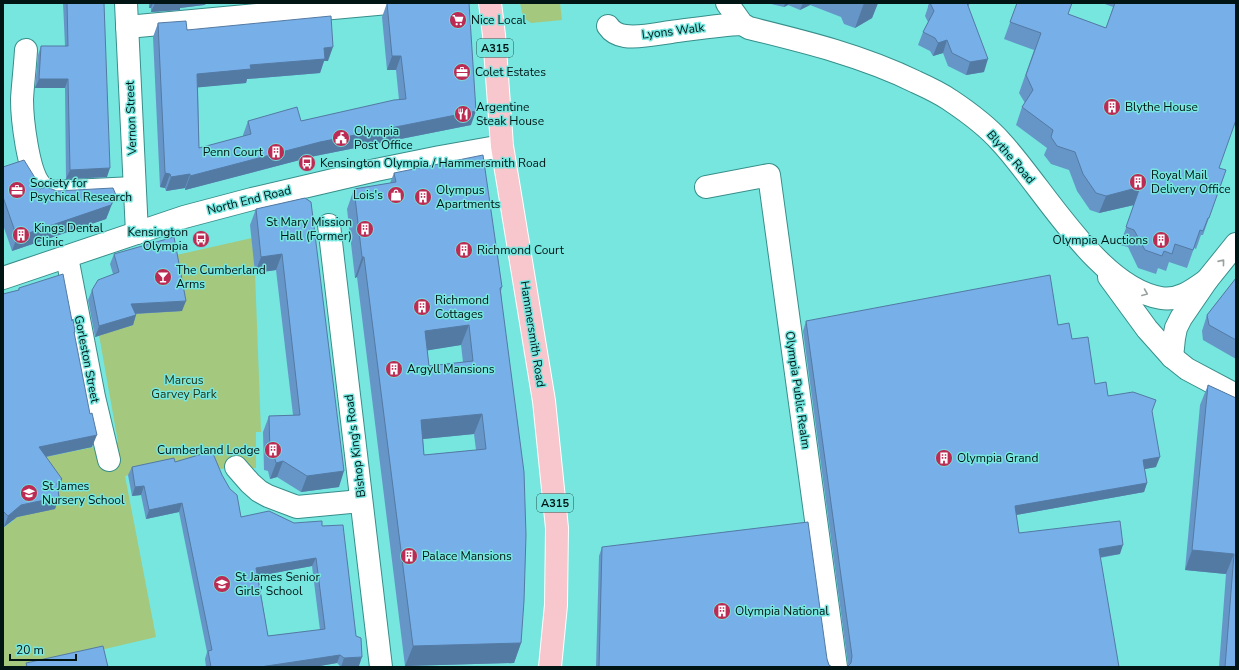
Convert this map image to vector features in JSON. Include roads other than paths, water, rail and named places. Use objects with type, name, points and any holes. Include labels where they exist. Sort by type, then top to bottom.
[{"type":"main road","name":"Hammersmith Road","points":[[490,3],[502,146],[544,400],[557,528],[558,545],[556,605],[550,667]]},
{"type":"street","name":"Vernon Street","points":[[126,3],[137,233]]},
{"type":"street","points":[[127,27],[388,3]]},
{"type":"street","points":[[727,3],[742,24]]},
{"type":"street","name":"Lyons Walk","points":[[608,26],[612,32],[625,36],[635,36],[654,35],[716,25],[742,24]]},
{"type":"street","name":"Blythe Road","points":[[742,24],[749,28],[815,45],[890,70],[950,100],[981,123],[1002,143],[1072,232],[1100,264],[1129,285],[1144,293],[1161,298],[1175,298],[1192,290],[1207,280]]},
{"type":"street","points":[[26,50],[22,100],[29,160],[34,176],[41,186],[51,192],[134,188]]},
{"type":"street","name":"North End Road","points":[[3,278],[184,217],[323,182],[440,157],[502,146]]},
{"type":"street","name":"Olympia Public Realm","points":[[706,187],[769,176],[836,667]]},
{"type":"street","name":"Bishop King's Road","points":[[329,225],[381,667]]},
{"type":"street","name":"Blythe Road","points":[[1172,357],[1176,328],[1181,318],[1207,280],[1236,244]]},
{"type":"street","name":"Gorleston Street","points":[[67,257],[94,397],[109,460]]},
{"type":"street","points":[[1100,264],[1147,329],[1172,357],[1187,369],[1236,395]]},
{"type":"street","points":[[236,467],[259,491],[297,507],[361,501]]},
{"type":"place","name":"Nice Local","points":[[458,20]]},
{"type":"place","name":"Colet Estates","points":[[462,72]]},
{"type":"place","name":"Blythe House","points":[[1112,107]]},
{"type":"place","name":"Argentine Steak House","points":[[463,114]]},
{"type":"place","name":"Olympia Post Office","points":[[341,138]]},
{"type":"place","name":"Penn Court","points":[[276,152]]},
{"type":"place","name":"Kensington Olympia / Hammersmith Road","points":[[307,163]]},
{"type":"place","name":"Royal Mail Delivery Office","points":[[1138,182]]},
{"type":"place","name":"Society for Psychical Research","points":[[17,190]]},
{"type":"place","name":"Lois's","points":[[396,195]]},
{"type":"place","name":"Olympus Apartments","points":[[423,197]]},
{"type":"place","name":"St Mary Mission Hall (Former)","points":[[365,229]]},
{"type":"place","name":"Kings Dental Clinic","points":[[21,235]]},
{"type":"place","name":"Kensington Olympia","points":[[201,239]]},
{"type":"place","name":"Olympia Auctions","points":[[1161,240]]},
{"type":"place","name":"Richmond Court","points":[[464,250]]},
{"type":"place","name":"The Cumberland Arms","points":[[163,277]]},
{"type":"place","name":"Richmond Cottages","points":[[422,307]]},
{"type":"place","name":"Argyll Mansions","points":[[394,369]]},
{"type":"place","name":"Cumberland Lodge","points":[[273,450]]},
{"type":"place","name":"Olympia Grand","points":[[944,458]]},
{"type":"place","name":"St James Nursery School","points":[[29,493]]},
{"type":"place","name":"Palace Mansions","points":[[409,556]]},
{"type":"place","name":"St James Senior Girls' School","points":[[222,584]]},
{"type":"place","name":"Olympia National","points":[[722,611]]},
{"type":"park label","name":"Marcus Garvey Park","points":[[184,387]]}]
